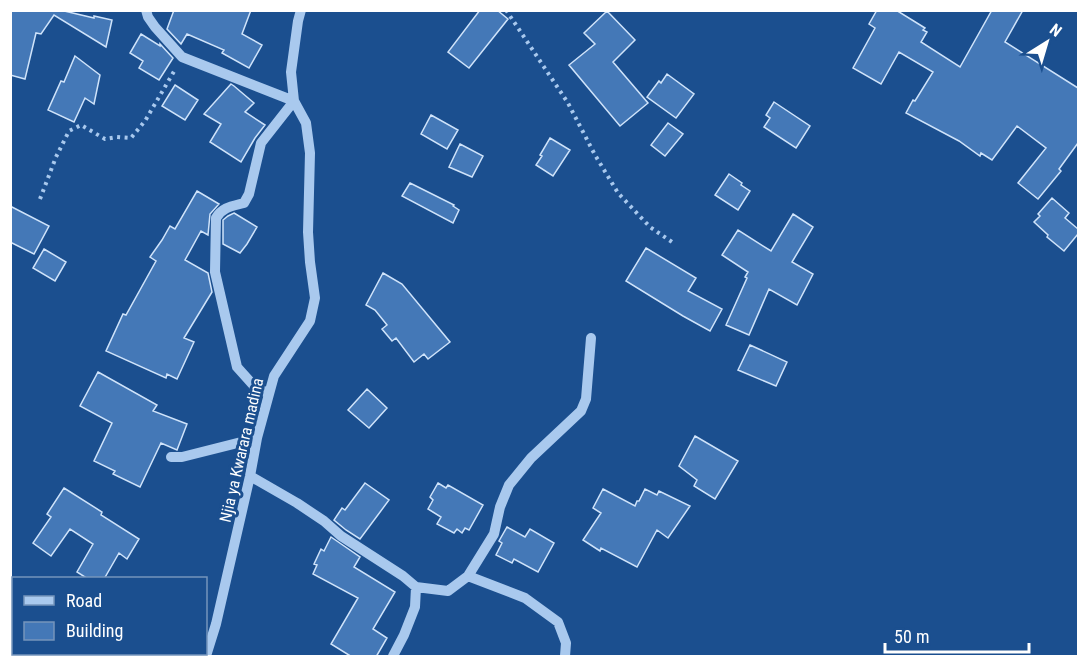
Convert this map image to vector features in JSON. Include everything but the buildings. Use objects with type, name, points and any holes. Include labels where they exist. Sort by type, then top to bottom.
[{"type":"street","points":[[146,10],[155,27],[182,57],[294,101],[261,143],[246,201],[224,209],[216,218],[215,272],[237,367],[254,386],[269,394]]},
{"type":"street","name":"Njia ya Kwarara madina","points":[[207,654],[216,624],[257,438],[274,376],[310,321],[315,298],[308,232],[310,153],[306,123],[294,101],[291,72],[301,10]]},
{"type":"street","points":[[250,476],[315,515],[341,536],[416,587],[448,591],[468,576],[494,534],[508,485],[531,458],[581,411],[586,399],[591,338]]},
{"type":"street","points":[[171,457],[182,457],[257,438]]},
{"type":"street","points":[[468,576],[525,598],[558,622],[566,643],[565,657]]},
{"type":"street","points":[[393,657],[415,607],[416,587]]},
{"type":"path","points":[[506,10],[568,103],[618,193],[650,227],[672,242]]},
{"type":"path","points":[[40,199],[69,131],[81,125],[105,139],[131,138],[145,121],[182,57]]}]
